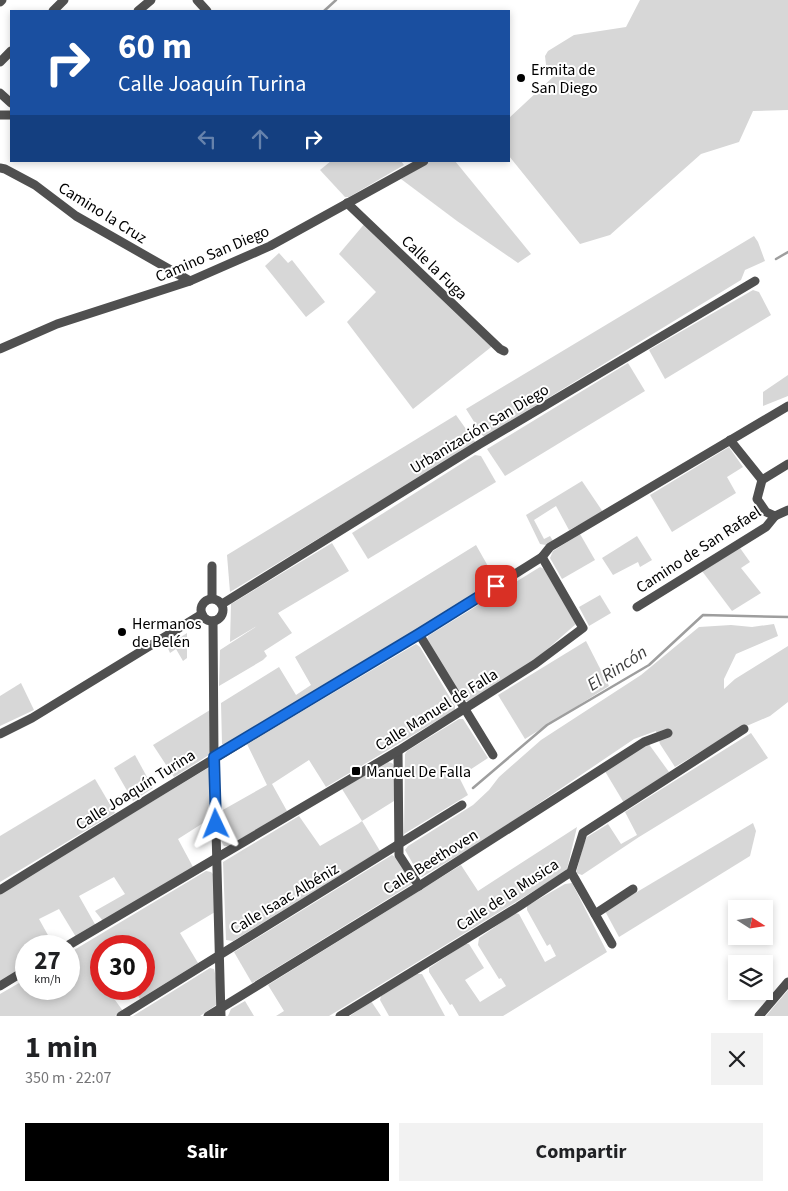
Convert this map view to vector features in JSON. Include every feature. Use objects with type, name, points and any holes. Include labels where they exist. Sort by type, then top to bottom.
[{"type":"street","points":[[54,10],[64,0]]},
{"type":"street","points":[[139,10],[151,0]]},
{"type":"street","points":[[197,0],[206,10]]},
{"type":"street","points":[[0,62],[10,52]]},
{"type":"street","points":[[0,93],[10,102]]},
{"type":"street","name":"Camino San Diego","points":[[0,349],[57,324],[190,282],[270,246],[422,162]]},
{"type":"street","name":"Camino la Cruz","points":[[0,168],[35,185],[76,216],[190,282]]},
{"type":"street","name":"Calle la Fuga","points":[[347,203],[504,351]]},
{"type":"street","name":"Urbanización San Diego","points":[[222,604],[480,444],[755,281]]},
{"type":"street","name":"Calle Joaquín Turina","points":[[0,890],[214,757],[419,634],[542,557],[550,548],[788,406]]},
{"type":"street","points":[[730,440],[762,480]]},
{"type":"street","points":[[775,516],[766,512],[757,499],[762,480],[788,464]]},
{"type":"street","name":"Camino de San Rafael","points":[[637,606],[766,527],[775,516],[788,510]]},
{"type":"street","name":"Calle Manuel de Falla","points":[[80,938],[398,751],[535,664],[583,628],[542,557]]},
{"type":"street","points":[[212,566],[212,598]]},
{"type":"street","points":[[212,598],[222,604],[222,615],[213,621],[206,620],[202,614],[202,604],[212,598]]},
{"type":"street","points":[[0,734],[32,718],[202,614]]},
{"type":"street","points":[[213,621],[214,757],[221,1012]]},
{"type":"street","points":[[419,634],[493,755]]},
{"type":"street","name":"Calle de la Musica","points":[[340,1016],[518,907],[571,872],[583,833],[744,729]]},
{"type":"street","name":"Calle Beethoven","points":[[208,1016],[221,1012],[644,742],[668,733]]},
{"type":"street","points":[[398,751],[398,846],[400,855],[419,886]]},
{"type":"street","name":"Calle Isaac Albéniz","points":[[122,1016],[462,805]]},
{"type":"street","points":[[571,872],[612,944]]},
{"type":"street","points":[[595,914],[633,889]]},
{"type":"street","points":[[0,986],[15,977]]},
{"type":"street","points":[[759,1016],[788,982]]},
{"type":"shaded area","points":[[640,0],[788,0],[788,110],[753,111],[739,142],[701,154],[610,235],[580,244],[510,157],[510,117],[553,77],[547,73],[545,56],[548,51],[574,35],[626,27]]},
{"type":"shaded area","points":[[330,162],[402,162],[404,165],[349,197],[345,197],[320,170]]},
{"type":"shaded area","points":[[429,162],[456,162],[531,254],[518,263],[401,179]]},
{"type":"shaded area","points":[[366,222],[495,344],[413,409],[347,322],[376,292],[339,254]]},
{"type":"shaded area","points":[[754,236],[765,261],[745,270],[741,280],[486,436],[483,436],[466,409]]},
{"type":"shaded area","points":[[279,253],[288,263],[292,260],[325,302],[306,317],[265,266]]},
{"type":"shaded area","points":[[753,290],[759,292],[771,315],[665,379],[649,350]]},
{"type":"shaded area","points":[[628,363],[645,391],[505,476],[487,449]]},
{"type":"shaded area","points":[[788,375],[788,396],[763,406],[763,392]]},
{"type":"shaded area","points":[[456,415],[476,443],[230,592],[227,555]]},
{"type":"shaded area","points":[[729,447],[743,467],[727,477],[736,493],[672,532],[650,495]]},
{"type":"shaded area","points":[[475,455],[481,456],[496,482],[368,559],[352,533]]},
{"type":"shaded area","points":[[582,481],[603,512],[569,530],[556,506],[534,520],[544,539],[550,536],[553,541],[546,545],[540,544],[526,515]]},
{"type":"shaded area","points":[[580,534],[595,560],[562,579],[550,558],[553,551]]},
{"type":"shaded area","points":[[637,536],[652,560],[640,567],[638,562],[613,575],[602,558]]},
{"type":"shaded area","points":[[332,543],[349,571],[278,613],[292,633],[264,651],[267,656],[263,660],[219,686],[220,650],[257,626],[230,642],[231,604]]},
{"type":"shaded area","points":[[476,545],[497,582],[251,730],[225,745],[222,744],[221,703],[279,667],[296,695],[311,685],[295,657]]},
{"type":"shaded area","points":[[740,548],[750,562],[741,568],[761,593],[732,611],[702,571]]},
{"type":"shaded area","points":[[540,567],[544,569],[576,624],[536,659],[470,701],[466,701],[460,697],[427,639],[428,636]]},
{"type":"shaded area","points":[[600,595],[611,613],[589,626],[579,607]]},
{"type":"shaded area","points":[[774,624],[778,636],[736,654],[724,679],[724,689],[735,679],[788,646],[788,702],[770,716],[735,731],[675,767],[660,744],[656,731],[634,739],[489,837],[422,877],[420,876],[405,850],[408,846],[473,805],[489,790],[499,777],[541,740],[641,675],[699,627],[731,625],[752,627]]},
{"type":"shaded area","points":[[187,633],[187,658],[183,661],[176,649],[170,653],[167,646]]},
{"type":"shaded area","points":[[586,641],[609,686],[525,739],[498,695]]},
{"type":"shaded area","points":[[416,644],[420,647],[455,706],[455,710],[326,787],[309,760],[272,784],[287,811],[229,846],[224,846],[221,841],[221,811],[267,785],[247,744]]},
{"type":"shaded area","points":[[21,683],[34,710],[0,726],[0,696]]},
{"type":"shaded area","points":[[210,710],[211,751],[209,755],[174,777],[153,745]]},
{"type":"shaded area","points":[[459,719],[463,719],[488,758],[459,777],[468,795],[404,834],[405,754]]},
{"type":"shaded area","points":[[751,733],[768,758],[639,837],[582,875],[576,873],[587,837],[608,824],[621,844],[637,835],[625,812]]},
{"type":"shaded area","points":[[648,743],[669,772],[624,803],[603,768]]},
{"type":"shaded area","points":[[135,755],[153,788],[133,801],[114,768]]},
{"type":"shaded area","points":[[387,762],[392,763],[395,767],[394,801],[362,821],[342,789]]},
{"type":"shaded area","points":[[208,768],[211,773],[211,818],[178,839],[193,867],[103,921],[95,911],[125,894],[114,877],[79,896],[96,926],[80,935],[75,935],[59,909],[39,919],[48,935],[15,935],[15,973],[0,982],[0,893]]},
{"type":"shaded area","points":[[95,779],[115,813],[0,882],[0,836]]},
{"type":"shaded area","points":[[299,816],[320,846],[362,821],[380,851],[233,941],[226,940],[223,862]]},
{"type":"shaded area","points":[[753,823],[756,831],[750,856],[619,937],[605,911]]},
{"type":"shaded area","points":[[577,827],[565,872],[329,1016],[276,1016],[284,1011],[268,985],[461,865],[478,891]]},
{"type":"shaded area","points":[[392,855],[405,868],[412,884],[252,983],[234,952]]},
{"type":"shaded area","points":[[206,871],[214,875],[215,912],[180,933],[198,963],[155,990],[155,935],[99,935]]},
{"type":"shaded area","points":[[572,883],[607,952],[503,1016],[459,1016],[429,972],[429,968],[465,944],[469,944],[484,968],[465,980],[480,1002],[506,986],[501,978],[499,979],[478,945],[479,938],[515,913],[519,914],[545,962],[556,956],[550,944],[547,946],[527,910],[527,906],[565,884]]},
{"type":"shaded area","points":[[90,940],[90,1000],[115,1000],[123,1011],[115,1016],[0,1016],[0,994],[15,985],[15,1000],[80,1000],[80,946]]},
{"type":"shaded area","points":[[210,968],[214,969],[216,978],[216,1005],[200,1016],[133,1016]]},
{"type":"shaded area","points":[[417,974],[422,974],[445,1016],[389,1016],[380,1000],[381,996]]},
{"type":"shaded area","points":[[788,990],[788,1016],[766,1016]]},
{"type":"shaded area","points":[[245,1001],[254,1016],[228,1016],[231,1009]]},
{"type":"shaded area","points":[[371,1001],[381,1016],[350,1016]]},
{"type":"waterway","points":[[325,10],[336,0]]},
{"type":"waterway","points":[[776,259],[788,252]]},
{"type":"waterway","name":"El Rincón","points":[[473,788],[547,725],[649,665],[703,615],[788,617]]},
{"type":"place","name":"Ermita de San Diego","points":[[521,78]]},
{"type":"place","name":"Hermanos de Belén","points":[[122,632]]},
{"type":"place","name":"Manuel De Falla","points":[[356,771]]},
{"type":"route","points":[[216,824],[214,757],[496,586]]}]
